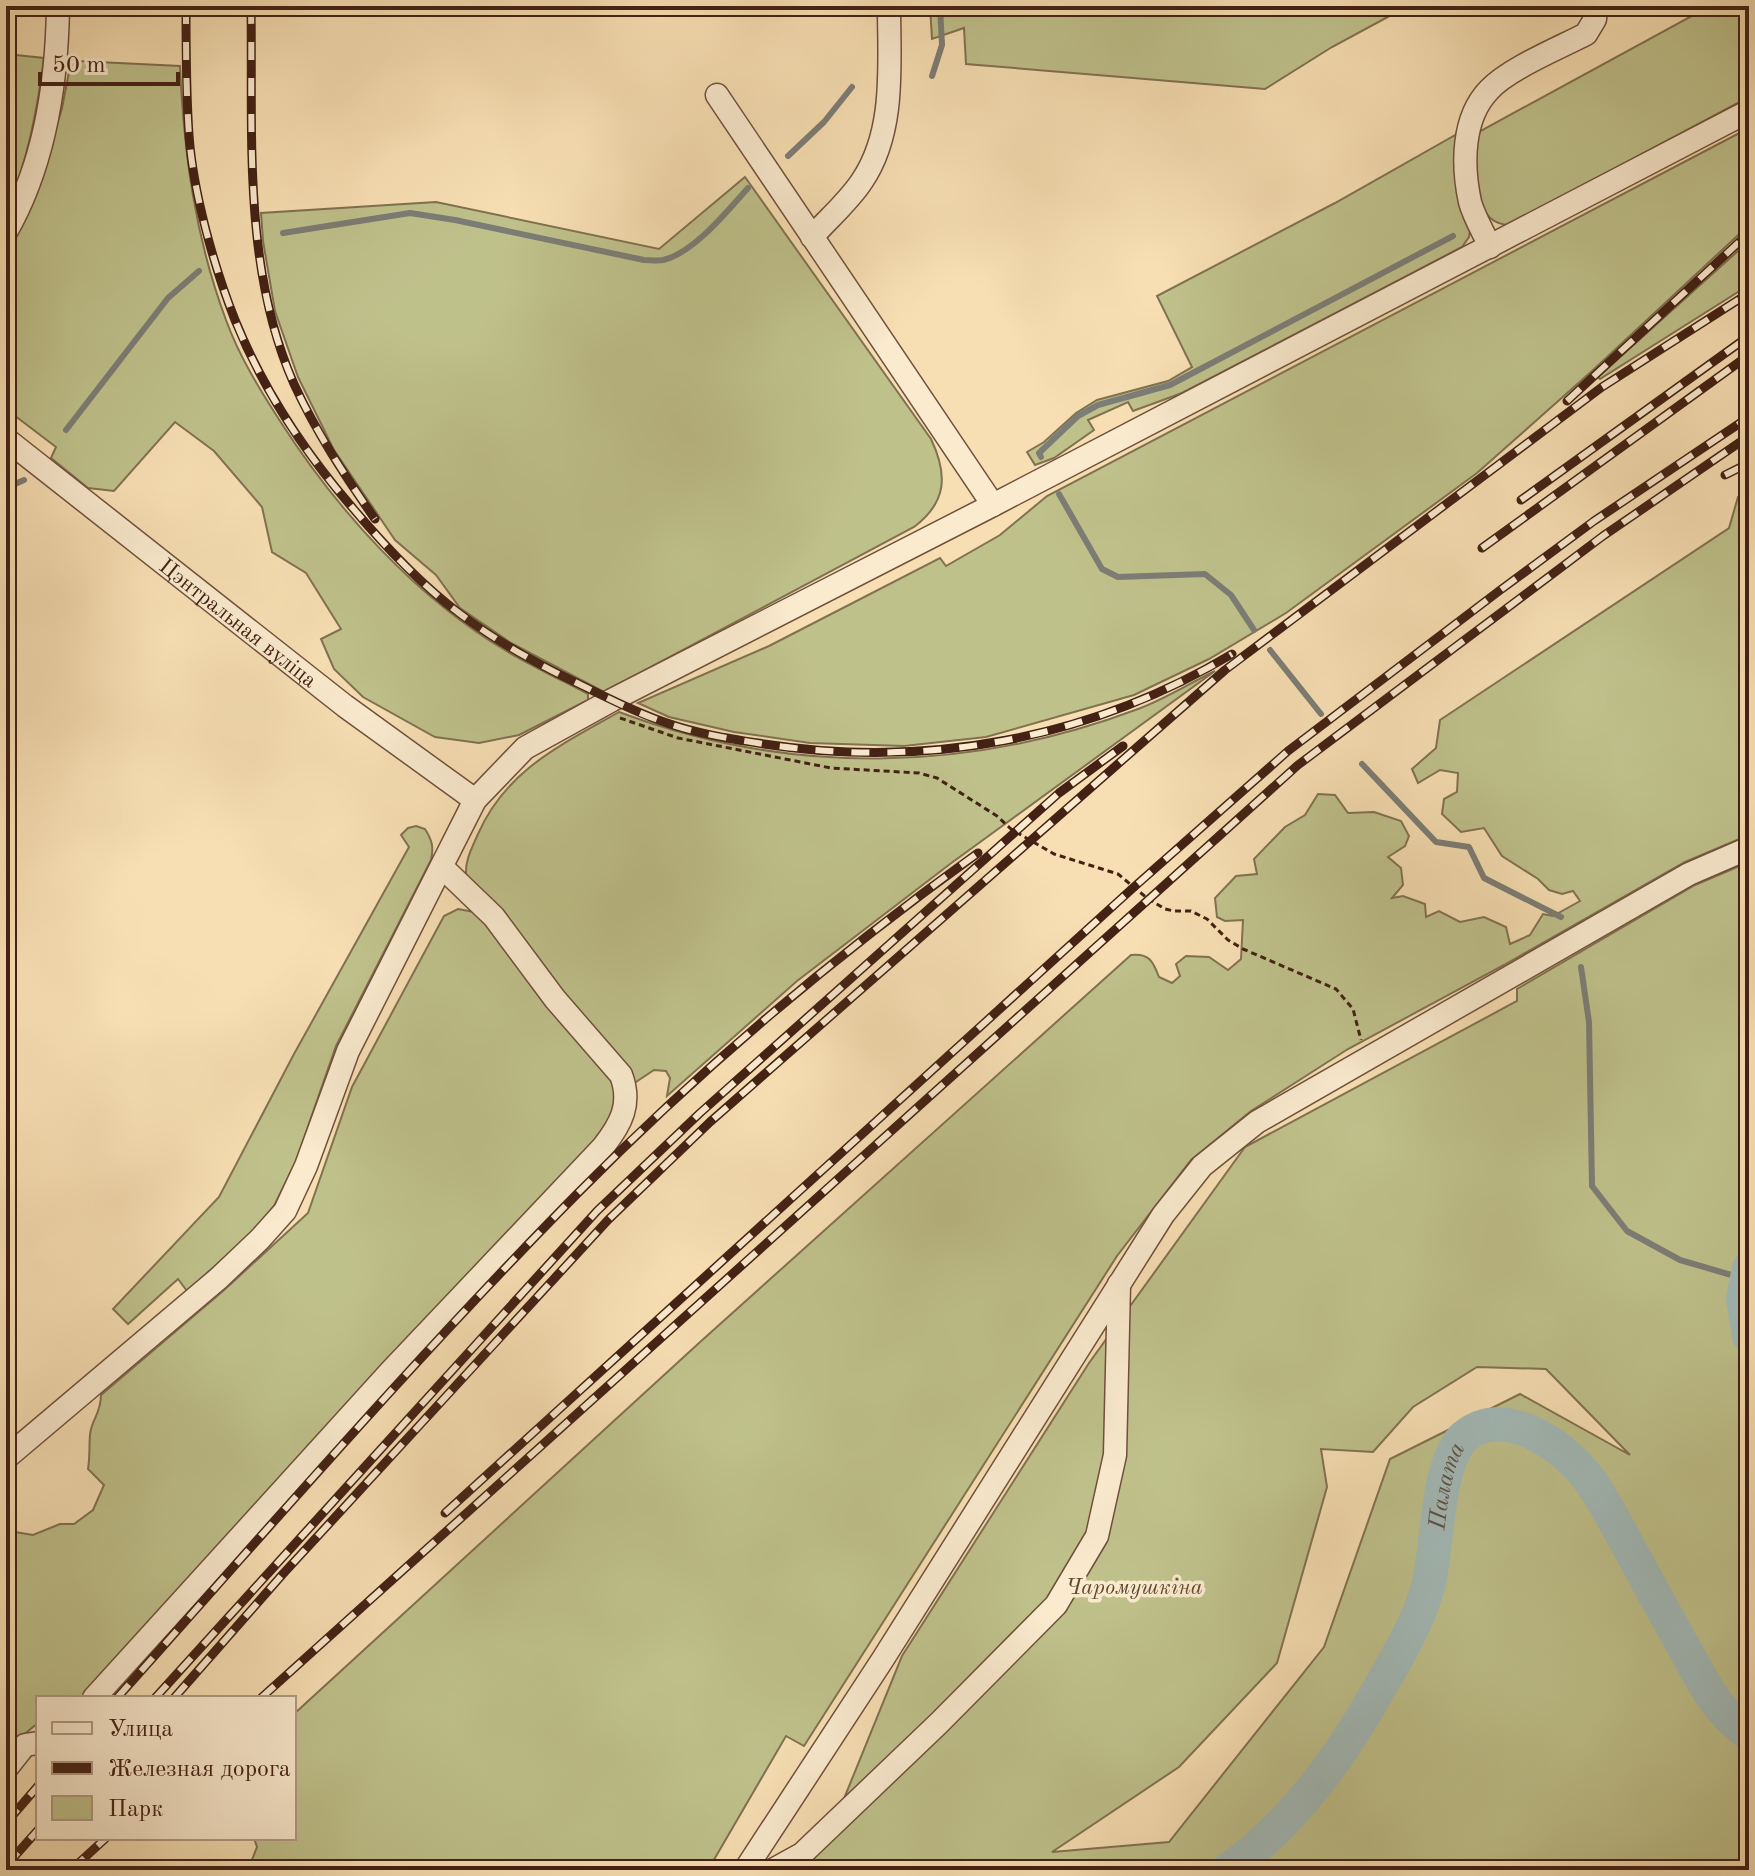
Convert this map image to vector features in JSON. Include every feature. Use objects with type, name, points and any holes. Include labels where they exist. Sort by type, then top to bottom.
[{"type":"street","points":[[6,232],[30,181],[50,107],[57,60],[58,6]]},
{"type":"street","points":[[812,237],[862,181],[877,150],[885,120],[889,85],[889,6]]},
{"type":"street","points":[[1490,247],[1470,203],[1467,146],[1473,110],[1490,88],[1586,34],[1595,19],[1596,6]]},
{"type":"street","points":[[717,95],[993,505]]},
{"type":"street","points":[[6,1458],[219,1278],[285,1211],[306,1166],[348,1051],[475,800],[525,748],[593,709],[993,505],[1749,111]]},
{"type":"street","name":"Цэнтральная вуліца","points":[[6,439],[345,706],[475,800]]},
{"type":"street","points":[[745,1870],[892,1646],[1119,1282],[1163,1215],[1202,1166],[1257,1122],[1689,874],[1749,848]]},
{"type":"street","points":[[96,1696],[391,1371],[603,1147],[624,1117],[625,1087],[621,1075],[555,999],[494,917],[442,867]]},
{"type":"street","points":[[773,1870],[802,1854],[939,1723],[1056,1605],[1070,1582],[1097,1536],[1115,1455],[1119,1282]]},
{"type":"street","points":[[6,1769],[25,1745],[36,1743]]},
{"type":"path","points":[[593,709],[678,738],[816,765],[919,773],[937,778],[997,816],[1016,833],[1054,854],[1118,874],[1165,909],[1191,911],[1207,919],[1228,940],[1243,949],[1336,989],[1353,1009],[1367,1060]]},
{"type":"green space","points":[[930,6],[1408,6],[1332,47],[1265,89],[966,64],[964,28],[932,39]]},
{"type":"green space","points":[[1710,6],[1749,6],[1749,97],[1509,225],[1496,222],[1487,214],[1477,190],[1475,134]]},
{"type":"green space","points":[[6,54],[44,58],[30,137],[6,214]]},
{"type":"green space","points":[[77,61],[180,66],[188,163],[206,258],[237,347],[280,421],[353,519],[410,579],[474,630],[518,658],[588,694],[588,700],[519,735],[479,743],[435,737],[363,697],[334,669],[321,639],[341,629],[306,573],[272,552],[262,507],[214,451],[175,422],[114,491],[88,488],[51,458],[56,447],[6,409],[6,253],[26,218],[40,183],[62,108],[70,67]]},
{"type":"green space","points":[[1749,128],[1749,225],[1477,473],[1286,613],[1209,659],[1134,695],[986,737],[904,746],[810,743],[734,732],[669,717],[638,703],[769,646],[940,558],[946,566],[1000,535],[1047,496]]},
{"type":"green space","points":[[1457,134],[1471,225],[1469,237],[1462,247],[1182,393],[1133,411],[1128,402],[1088,420],[1094,430],[1054,458],[1035,465],[1027,452],[1044,442],[1076,413],[1097,400],[1168,381],[1192,367],[1157,296],[1335,203]]},
{"type":"green space","points":[[745,177],[931,439],[942,476],[938,498],[925,518],[914,527],[604,692],[511,643],[460,608],[436,575],[395,540],[334,450],[298,377],[275,311],[261,213],[436,202],[659,249]]},
{"type":"green space","points":[[1749,241],[1749,285],[1600,379],[1598,377]]},
{"type":"green space","points":[[1749,491],[1749,835],[1685,862],[1348,1049],[1251,1111],[1191,1160],[1117,1256],[804,1746],[786,1736],[708,1870],[316,1870],[311,1866],[297,1867],[295,1870],[248,1870],[257,1847],[255,1840],[296,1840],[296,1712],[699,1343],[1131,955],[1146,957],[1159,977],[1172,983],[1180,976],[1176,964],[1186,956],[1209,957],[1228,970],[1241,959],[1243,920],[1225,921],[1217,917],[1215,898],[1236,876],[1257,874],[1254,859],[1285,827],[1305,815],[1318,794],[1335,795],[1348,813],[1374,812],[1401,821],[1409,836],[1405,846],[1388,857],[1401,868],[1403,885],[1392,898],[1403,896],[1425,904],[1426,917],[1439,911],[1460,922],[1484,917],[1506,927],[1510,944],[1530,935],[1543,914],[1553,916],[1580,901],[1573,891],[1562,894],[1549,890],[1538,879],[1502,856],[1484,828],[1461,832],[1442,814],[1444,799],[1457,792],[1458,773],[1440,770],[1418,783],[1412,769],[1436,748],[1440,720],[1729,528],[1738,497]]},
{"type":"green space","points":[[1215,671],[950,864],[797,981],[667,1096],[670,1078],[666,1071],[654,1070],[633,1084],[466,875],[468,859],[478,834],[504,793],[537,761],[619,712],[683,733],[748,748],[814,756],[879,758],[944,755],[1009,745],[1074,730],[1148,705]]},
{"type":"green space","points":[[416,826],[425,829],[429,837],[431,860],[336,1046],[296,1161],[274,1206],[253,1232],[187,1291],[178,1279],[128,1324],[113,1309],[219,1197],[409,847],[401,835],[408,828]]},
{"type":"green space","name":"Чаромушкіна","points":[[1749,862],[1749,1870],[796,1870],[830,1833],[902,1656],[1089,1363],[1245,1147],[1517,1001],[1517,989],[1695,885]],"holes":[[[1477,1367],[1546,1369],[1630,1455],[1520,1394],[1390,1459],[1324,1647],[1169,1842],[1052,1852],[1179,1767],[1277,1663],[1327,1487],[1321,1449],[1373,1452],[1413,1407]]]},
{"type":"green space","points":[[458,909],[474,912],[488,921],[616,1079],[619,1116],[90,1696],[36,1696],[36,1725],[16,1741],[6,1756],[6,1526],[15,1532],[33,1535],[60,1524],[74,1524],[93,1510],[104,1485],[88,1469],[91,1430],[101,1395],[223,1291],[308,1213],[352,1087],[444,916]]},
{"type":"waterway","points":[[932,76],[942,45],[940,6]]},
{"type":"waterway","points":[[788,156],[824,122],[852,87]]},
{"type":"waterway","points":[[283,233],[410,213],[644,260],[661,260],[675,256],[698,240],[748,188]]},
{"type":"waterway","points":[[1041,457],[1039,453],[1078,416],[1098,405],[1170,385],[1453,236]]},
{"type":"waterway","points":[[66,430],[168,298],[199,271]]},
{"type":"waterway","points":[[6,488],[24,480]]},
{"type":"waterway","points":[[1059,494],[1102,569],[1118,577],[1205,574],[1231,595],[1254,630]]},
{"type":"waterway","points":[[1270,650],[1321,714]]},
{"type":"waterway","points":[[1362,764],[1436,842],[1469,847],[1484,878],[1561,917]]},
{"type":"waterway","points":[[1581,967],[1589,1022],[1592,1186],[1627,1231],[1680,1260],[1745,1279]]},
{"type":"waterway","name":"Палата","points":[[1749,1268],[1743,1298],[1749,1336]]},
{"type":"waterway","name":"Палата","points":[[1228,1870],[1276,1830],[1316,1784],[1352,1734],[1397,1658],[1415,1623],[1428,1587],[1448,1465],[1455,1448],[1465,1436],[1478,1428],[1507,1425],[1522,1429],[1550,1443],[1581,1470],[1596,1489],[1706,1687],[1729,1718],[1749,1734]]},
{"type":"railway","points":[[186,6],[188,119],[195,180],[220,277],[246,346],[271,394],[301,441],[333,485],[376,535],[444,601],[502,642],[546,668],[610,699],[679,727],[715,736],[825,751],[946,749],[1006,740],[1064,726],[1122,707],[1178,683],[1232,654]]},
{"type":"railway","points":[[251,6],[254,198],[258,246],[277,339],[303,402],[375,519]]},
{"type":"railway","points":[[1567,401],[1749,233]]},
{"type":"railway","points":[[176,1696],[282,1575],[608,1220],[710,1122],[1225,670],[1602,387],[1749,293]]},
{"type":"railway","points":[[1521,500],[1749,336]]},
{"type":"railway","points":[[1482,548],[1749,355]]},
{"type":"railway","points":[[445,1513],[1288,751],[1594,521],[1749,417]]},
{"type":"railway","points":[[263,1696],[1298,765],[1603,536],[1749,436]]},
{"type":"railway","points":[[1725,475],[1749,463]]},
{"type":"railway","points":[[157,1696],[597,1211],[700,1113],[1059,793],[1123,746]]},
{"type":"railway","points":[[119,1696],[401,1380],[576,1195],[671,1103],[770,1015],[978,853]]},
{"type":"railway","points":[[6,1823],[36,1788]]},
{"type":"railway","points":[[6,1866],[36,1832]]},
{"type":"railway","points":[[71,1870],[104,1840]]}]
